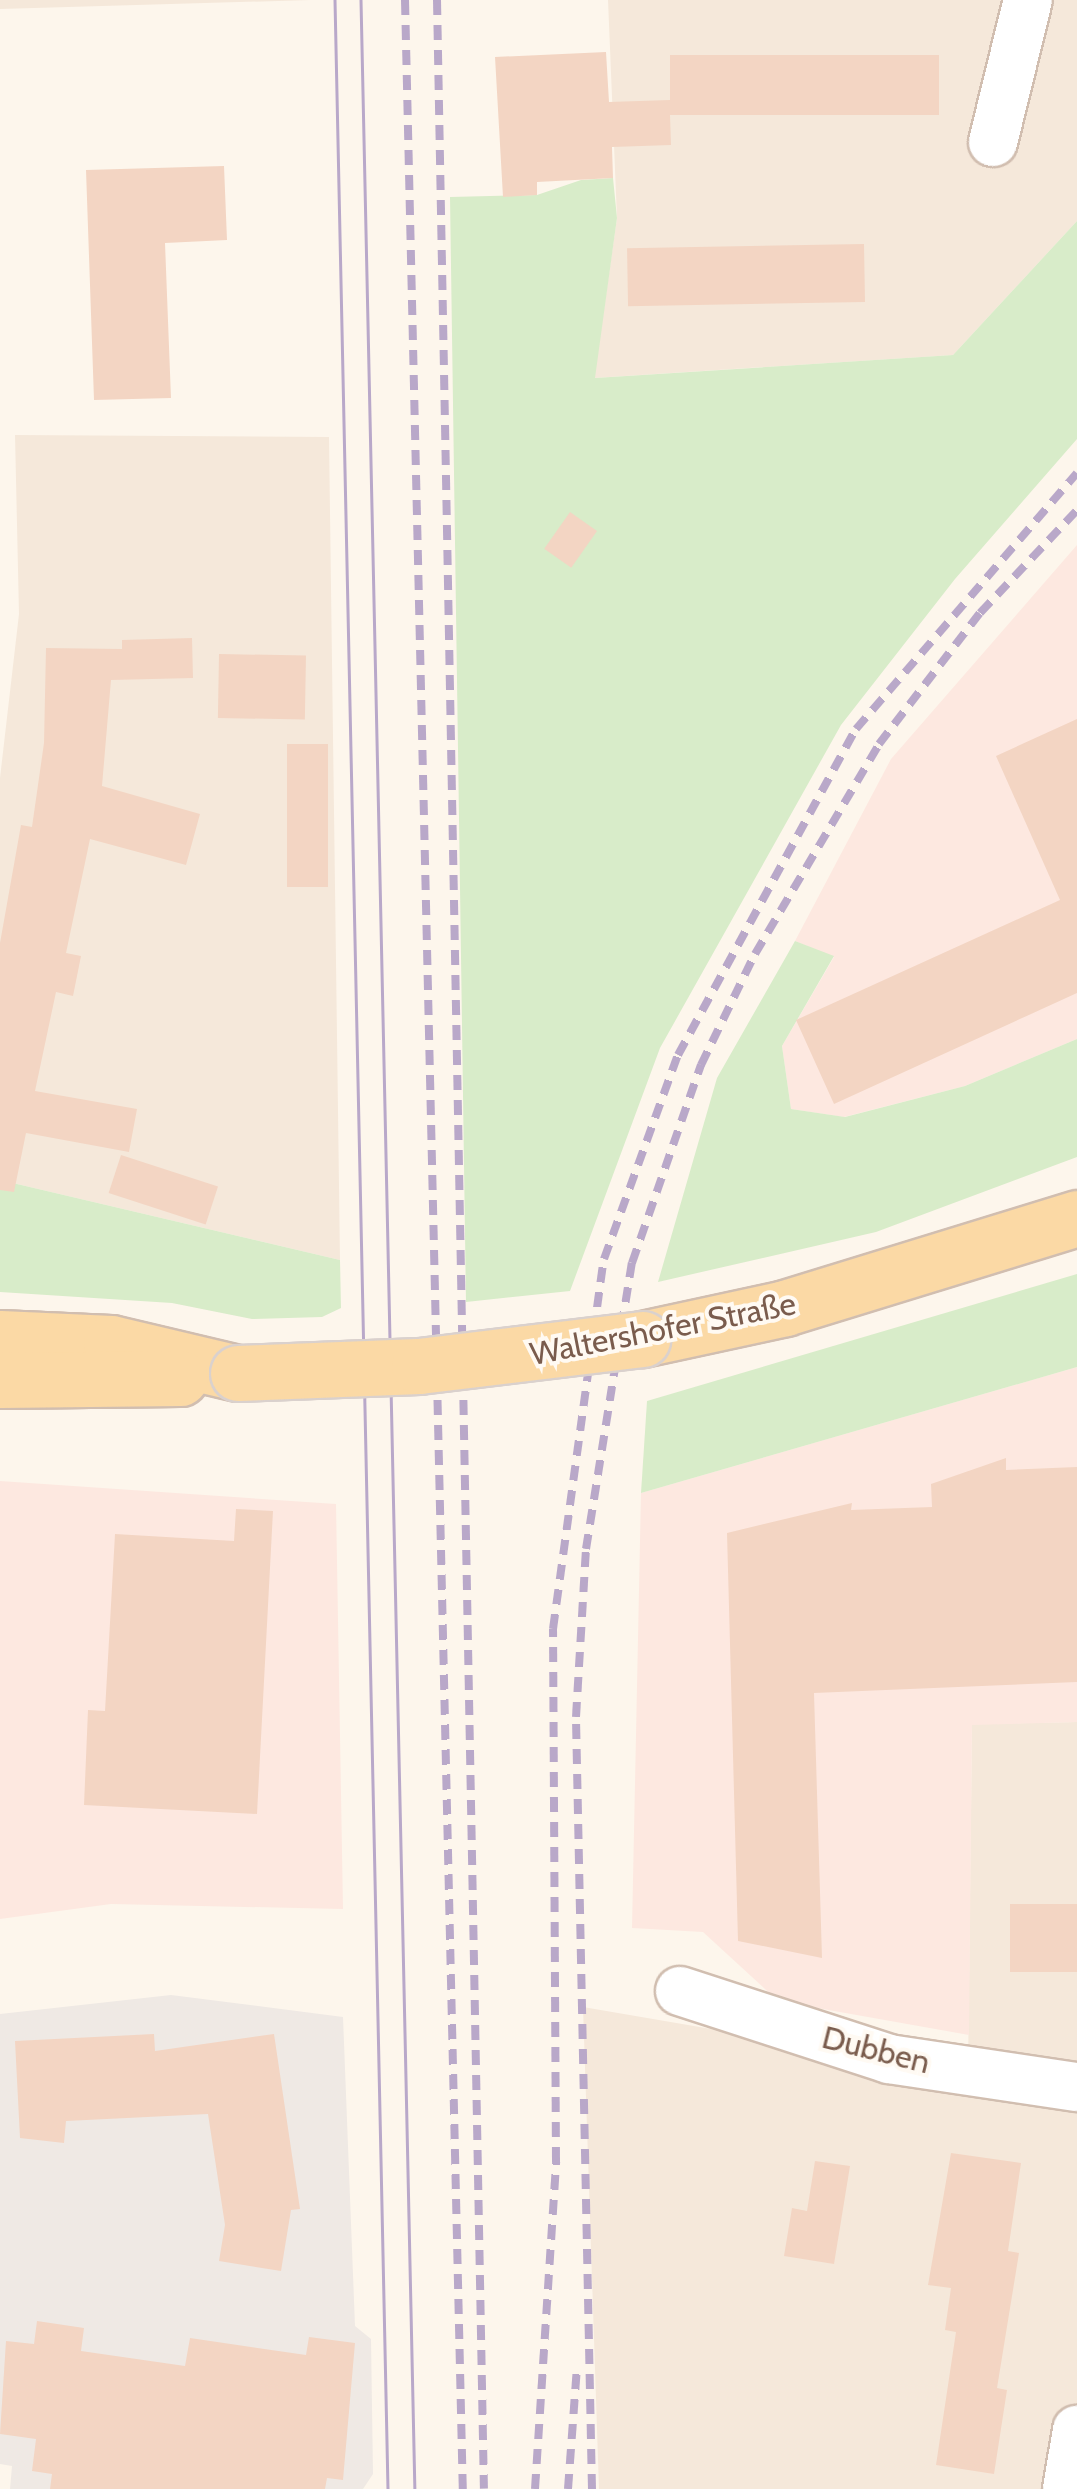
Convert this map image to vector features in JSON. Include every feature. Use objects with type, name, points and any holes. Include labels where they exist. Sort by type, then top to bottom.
[{"type":"main road","name":"Waltershofer Straße","points":[[0,1380],[128,1382],[456,1363],[642,1339],[803,1303],[1077,1218]]},
{"type":"main road","name":"Waltershofer Straße","points":[[0,1338],[111,1344],[238,1374]]},
{"type":"street","points":[[993,142],[1028,0]]},
{"type":"street","name":"Dubben","points":[[680,1991],[889,2059],[1077,2086]]},
{"type":"street","points":[[1068,2489],[1077,2430]]},
{"type":"shaded area","points":[[0,0],[311,0],[0,9]]},
{"type":"shaded area","points":[[608,0],[1077,0],[1077,221],[953,355],[594,378],[617,218]]},
{"type":"shaded area","points":[[15,435],[329,437],[340,1260],[0,1180],[0,778],[19,614]]},
{"type":"shaded area","points":[[1077,545],[1077,1039],[965,1086],[844,1117],[791,1109],[782,1046],[834,957],[795,941],[891,759]]},
{"type":"shaded area","points":[[1077,1367],[1077,1722],[972,1725],[969,2035],[778,2001],[703,1932],[632,1928],[641,1493]]},
{"type":"shaded area","points":[[0,1481],[336,1504],[343,1909],[111,1904],[0,1919]]},
{"type":"shaded area","points":[[1077,1722],[1077,2489],[599,2489],[583,2007],[968,2073],[972,1724]]},
{"type":"shaded area","points":[[171,1995],[343,2017],[355,2326],[371,2339],[373,2474],[363,2489],[10,2489],[12,2466],[0,2464],[0,2014]]},
{"type":"green space","points":[[613,178],[617,218],[595,378],[953,355],[1077,221],[1077,439],[955,579],[841,725],[660,1048],[570,1291],[466,1302],[450,197],[537,195],[581,180]]},
{"type":"green space","points":[[795,941],[834,956],[782,1046],[791,1109],[845,1117],[965,1086],[1077,1039],[1077,1157],[876,1232],[658,1282],[717,1078]]},
{"type":"green space","points":[[0,1180],[340,1260],[341,1308],[322,1317],[252,1319],[172,1303],[0,1292]]},
{"type":"green space","points":[[1077,1274],[1077,1367],[641,1493],[647,1401]]},
{"type":"building","points":[[606,52],[609,102],[670,100],[670,55],[939,55],[939,115],[670,115],[671,145],[612,147],[613,178],[537,182],[537,195],[503,197],[495,57]]},
{"type":"building","points":[[224,166],[227,240],[165,243],[171,398],[94,400],[86,170]]},
{"type":"building","points":[[864,244],[865,302],[628,306],[627,248]]},
{"type":"building","points":[[570,512],[597,531],[571,568],[544,549]]},
{"type":"building","points":[[192,638],[193,678],[111,680],[102,786],[200,814],[186,865],[90,839],[66,953],[81,956],[73,996],[56,992],[35,1091],[137,1109],[129,1152],[26,1133],[14,1192],[0,1190],[0,943],[21,825],[32,827],[44,743],[46,648],[122,649],[122,640]]},
{"type":"building","points":[[219,654],[306,656],[305,720],[218,718]]},
{"type":"building","points":[[1077,719],[1077,993],[834,1104],[796,1020],[1060,900],[996,756]]},
{"type":"building","points":[[287,744],[328,744],[328,887],[287,887]]},
{"type":"building","points":[[121,1155],[218,1187],[206,1225],[109,1193]]},
{"type":"building","points":[[1006,1458],[1006,1470],[1077,1467],[1077,1682],[814,1693],[822,1958],[738,1941],[727,1533],[852,1503],[851,1510],[932,1507],[931,1484]]},
{"type":"building","points":[[236,1509],[273,1511],[257,1814],[84,1805],[88,1710],[105,1711],[115,1534],[234,1541]]},
{"type":"building","points":[[1010,1904],[1077,1904],[1077,1972],[1010,1972]]},
{"type":"building","points":[[154,2034],[155,2051],[274,2034],[300,2209],[291,2210],[281,2271],[219,2261],[225,2225],[208,2114],[66,2121],[64,2143],[20,2138],[15,2041]]},
{"type":"building","points":[[951,2153],[1021,2163],[1008,2251],[1019,2253],[997,2388],[1007,2390],[994,2474],[936,2465],[956,2332],[945,2330],[951,2288],[928,2285]]},
{"type":"building","points":[[815,2161],[850,2166],[834,2264],[784,2256],[792,2208],[807,2211]]},
{"type":"building","points":[[37,2321],[84,2328],[81,2351],[185,2366],[190,2338],[306,2355],[309,2337],[355,2343],[343,2480],[327,2478],[325,2489],[50,2489],[52,2474],[32,2471],[36,2439],[0,2434],[6,2341],[34,2344]]},
{"type":"tram line","points":[[335,0],[388,2489]]},
{"type":"tram line","points":[[361,0],[415,2489]]},
{"type":"railway","points":[[405,0],[463,2489]]},
{"type":"railway","points":[[437,0],[484,2489]]},
{"type":"railway","points":[[535,2489],[556,2162],[553,1629],[604,1259],[678,1055],[856,729],[1077,473]]},
{"type":"railway","points":[[592,2489],[576,1717],[586,1549],[632,1263],[701,1065],[755,954],[879,744],[980,613],[1077,510]]},
{"type":"railway","points":[[568,2489],[577,2365]]}]
